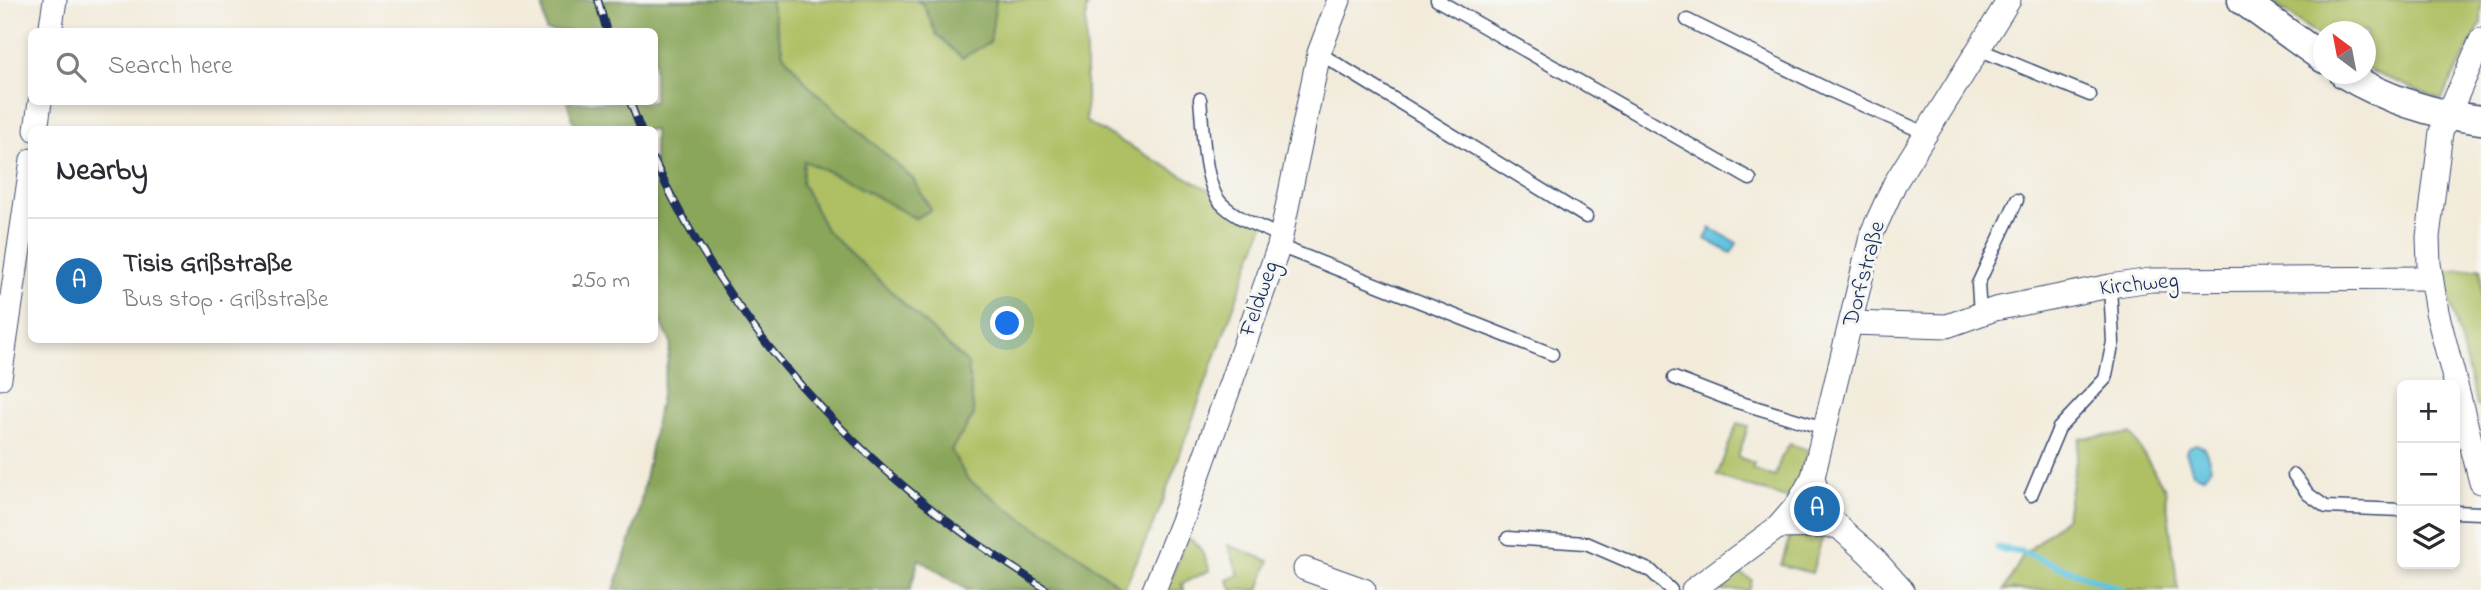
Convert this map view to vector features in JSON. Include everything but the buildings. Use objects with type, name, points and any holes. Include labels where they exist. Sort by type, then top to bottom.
[{"type":"street","points":[[51,28],[55,0]]},
{"type":"street","name":"Feldweg","points":[[1154,590],[1192,494],[1280,241],[1318,52],[1339,0]]},
{"type":"street","name":"Dorfstraße","points":[[1693,590],[1778,527],[1797,505],[1813,477],[1872,233],[1895,183],[2009,0]]},
{"type":"street","points":[[2242,0],[2313,52]]},
{"type":"street","points":[[2481,40],[2441,132],[2428,237],[2437,312],[2472,414],[2481,482]]},
{"type":"street","points":[[2360,84],[2396,100],[2447,115],[2481,120]]},
{"type":"street","points":[[37,126],[40,105]]},
{"type":"street","points":[[0,378],[28,187]]},
{"type":"street","name":"Kirchweg","points":[[1851,323],[1947,326],[1980,314],[2110,286],[2151,280],[2431,278]]},
{"type":"street","points":[[1813,477],[1824,507],[1836,526],[1865,550],[1902,590]]},
{"type":"street","points":[[1778,527],[1836,526]]},
{"type":"street","points":[[1305,569],[1364,590]]},
{"type":"lane","points":[[1437,0],[1750,179]]},
{"type":"lane","points":[[1687,20],[1833,92],[1925,133]]},
{"type":"lane","points":[[1978,49],[2090,95]]},
{"type":"lane","points":[[1318,52],[1586,217]]},
{"type":"lane","points":[[1200,99],[1210,184],[1220,203],[1237,216],[1280,241],[1552,354]]},
{"type":"lane","points":[[1980,314],[1978,284],[2017,200]]},
{"type":"lane","points":[[2031,495],[2059,428],[2105,379],[2113,342],[2110,286]]},
{"type":"lane","points":[[1674,378],[1731,400],[1824,428]]},
{"type":"lane","points":[[2294,475],[2308,494],[2326,507],[2397,510]]},
{"type":"lane","points":[[2460,512],[2481,513]]},
{"type":"lane","points":[[1508,538],[1586,543],[1651,571],[1671,590]]},
{"type":"green space","points":[[542,0],[770,0],[783,54],[809,86],[913,179],[931,210],[915,218],[843,178],[804,161],[802,183],[826,230],[968,364],[974,415],[951,450],[967,479],[1075,552],[1124,590],[967,590],[919,559],[910,590],[614,590],[638,516],[671,343],[658,315],[658,126],[575,126],[568,105],[658,105],[658,28],[546,28]]},
{"type":"green space","points":[[770,0],[916,0],[924,4],[937,34],[990,42],[996,0],[1092,0],[1086,9],[1086,122],[1265,221],[1159,511],[1124,589],[1075,552],[967,479],[951,450],[974,415],[865,268],[826,230],[802,183],[804,160],[843,178],[915,218],[931,209],[912,179],[809,86],[783,54]]},
{"type":"green space","points":[[916,0],[996,0],[990,42],[962,58],[936,34],[924,5]]},
{"type":"green space","points":[[2269,0],[2481,0],[2481,24],[2441,100],[2376,73],[2376,21],[2313,21],[2313,32]]},
{"type":"green space","points":[[2481,268],[2481,406],[2477,406],[2443,272]]},
{"type":"green space","points":[[1737,423],[1748,427],[1738,457],[1754,463],[1752,469],[1775,477],[1780,460],[1790,444],[1808,450],[1798,485],[1789,499],[1717,476]]},
{"type":"green space","points":[[2131,434],[2165,489],[2178,590],[2004,590],[2023,556],[2066,517],[2080,438]]},
{"type":"green space","points":[[1823,535],[1812,573],[1781,565],[1790,536]]},
{"type":"green space","points":[[1186,537],[1199,547],[1210,570],[1181,584],[1184,590],[1168,590]]},
{"type":"green space","points":[[1228,545],[1269,561],[1259,590],[1232,590],[1227,580],[1239,575]]},
{"type":"green space","points":[[1733,569],[1752,580],[1749,590],[1705,590]]},
{"type":"water","points":[[1711,228],[1737,243],[1731,253],[1705,239]]},
{"type":"water","points":[[2196,444],[2205,448],[2211,467],[2203,477],[2193,473],[2186,452],[2188,447]]},
{"type":"waterway","points":[[1998,548],[2022,552],[2121,590]]},
{"type":"railway","points":[[598,0],[606,28]]},
{"type":"railway","points":[[631,105],[639,126]]},
{"type":"railway","points":[[658,168],[713,268],[747,318],[825,412],[915,495],[973,540],[1047,590]]},
{"type":"place","name":"Tisis Grißstraße","points":[[1817,509]]}]
